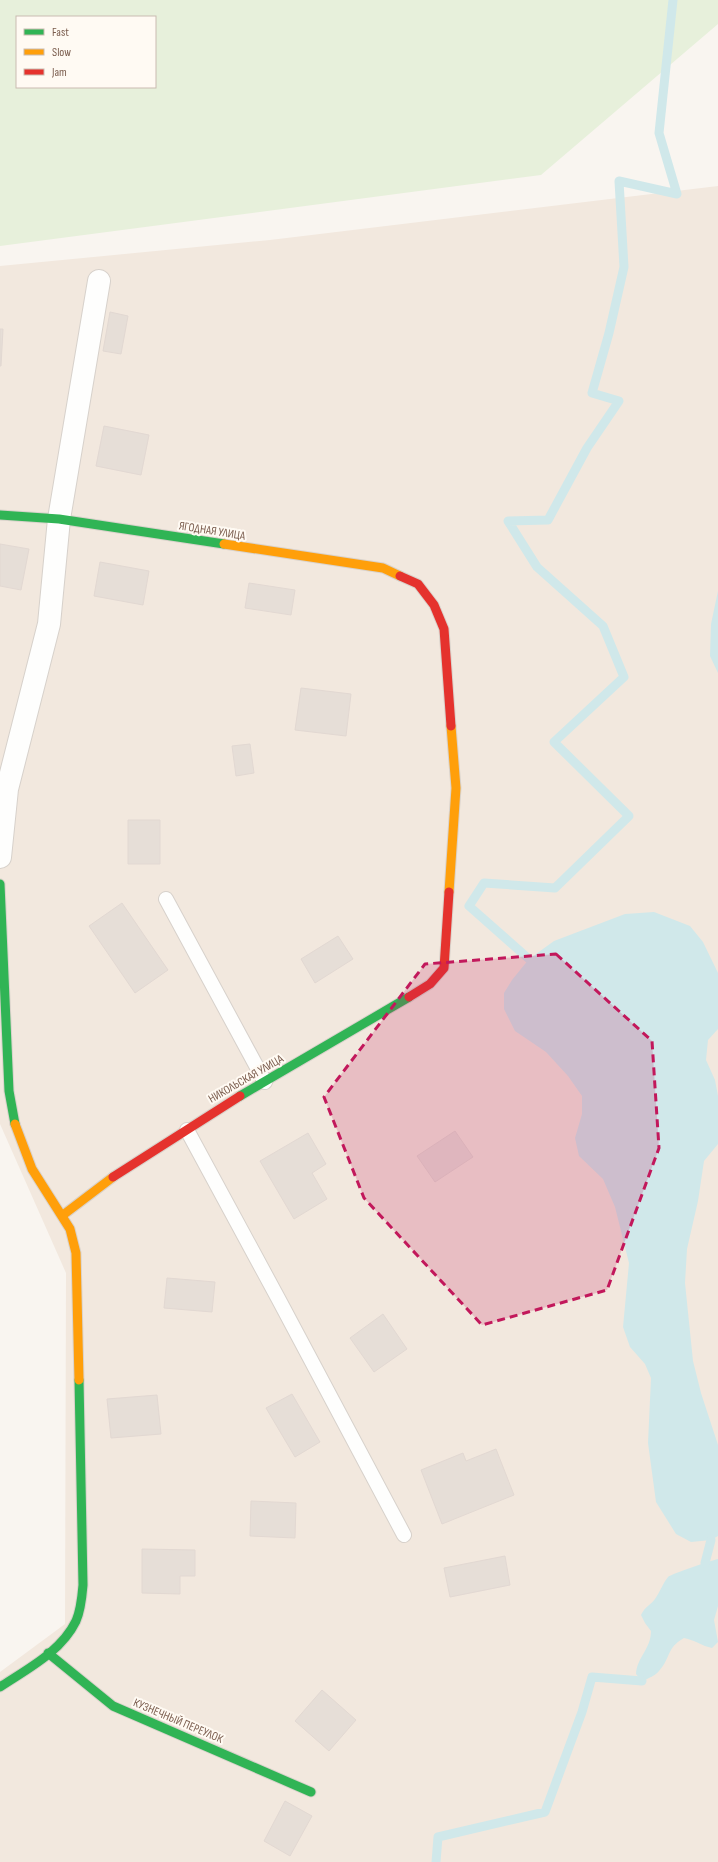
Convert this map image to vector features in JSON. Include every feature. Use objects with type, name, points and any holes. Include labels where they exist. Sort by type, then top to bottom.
[{"type":"street","points":[[0,857],[3,802],[49,624],[59,519],[99,281]]},
{"type":"street","name":"ЯГОДНАЯ УЛИЦА","points":[[0,515],[59,519],[383,568],[418,584],[434,605],[444,628],[456,788],[444,968]]},
{"type":"street","points":[[0,884],[9,1091],[15,1125],[32,1169],[63,1215],[70,1229],[76,1253],[83,1585],[81,1606],[76,1622],[68,1634],[48,1653],[0,1687]]},
{"type":"street","name":"НИКОЛЬСКАЯ УЛИЦА","points":[[63,1215],[121,1171],[265,1082],[382,1014],[430,984],[444,968]]},
{"type":"street","name":"КУЗНЕЧНЫЙ ПЕРЕУЛОК","points":[[48,1653],[113,1706],[311,1792]]},
{"type":"lane","points":[[166,899],[265,1082]]},
{"type":"lane","points":[[187,1130],[404,1535]]},
{"type":"highlighted area","points":[[556,954],[652,1041],[659,1148],[607,1290],[482,1325],[364,1198],[324,1097],[425,964]]},
{"type":"shaded area","points":[[718,186],[718,1862],[0,1862],[0,1672],[65,1624],[66,1273],[0,1124],[0,266],[270,240]]},
{"type":"green space","points":[[0,0],[718,0],[718,24],[541,175],[0,246]]},
{"type":"water","points":[[718,591],[718,673],[710,656],[711,624]]},
{"type":"water","points":[[654,912],[690,926],[703,942],[718,973],[718,1029],[708,1040],[706,1060],[715,1080],[718,1096],[718,1144],[704,1161],[698,1201],[687,1249],[685,1283],[693,1361],[701,1393],[718,1445],[718,1536],[711,1540],[691,1542],[676,1534],[656,1502],[648,1443],[651,1378],[645,1364],[630,1347],[623,1327],[629,1263],[615,1207],[603,1179],[579,1156],[575,1138],[582,1114],[582,1096],[568,1076],[546,1052],[515,1031],[504,1009],[504,993],[512,980],[529,959],[554,941],[625,914]]},
{"type":"water","points":[[718,1559],[718,1606],[714,1620],[718,1642],[712,1648],[684,1638],[671,1649],[663,1666],[657,1673],[642,1681],[636,1674],[637,1668],[649,1643],[651,1631],[641,1615],[646,1607],[655,1599],[668,1577]]},
{"type":"building","points":[[110,312],[128,316],[121,354],[103,351]]},
{"type":"building","points":[[0,329],[3,329],[1,366],[0,366]]},
{"type":"building","points":[[104,426],[149,435],[141,475],[96,466]]},
{"type":"building","points":[[0,544],[29,549],[21,590],[0,586]]},
{"type":"building","points":[[100,562],[149,571],[143,605],[94,596]]},
{"type":"building","points":[[249,583],[295,590],[291,615],[245,608]]},
{"type":"building","points":[[301,688],[351,694],[346,736],[295,730]]},
{"type":"building","points":[[250,744],[254,773],[236,776],[232,746]]},
{"type":"building","points":[[128,820],[160,820],[160,864],[128,864]]},
{"type":"building","points":[[122,903],[168,970],[135,993],[89,926]]},
{"type":"building","points":[[338,936],[353,959],[315,983],[301,959]]},
{"type":"building","points":[[455,1131],[473,1157],[435,1182],[417,1156]]},
{"type":"building","points":[[308,1133],[326,1164],[312,1173],[327,1199],[294,1219],[260,1161]]},
{"type":"building","points":[[167,1278],[215,1282],[212,1312],[164,1308]]},
{"type":"building","points":[[383,1314],[407,1349],[374,1372],[350,1338]]},
{"type":"building","points":[[292,1394],[320,1442],[295,1457],[266,1408]]},
{"type":"building","points":[[157,1395],[161,1434],[111,1438],[107,1399]]},
{"type":"building","points":[[496,1449],[514,1495],[442,1524],[421,1470],[463,1453],[466,1461]]},
{"type":"building","points":[[251,1501],[296,1503],[295,1538],[250,1536]]},
{"type":"building","points":[[142,1549],[195,1550],[195,1576],[180,1576],[180,1594],[142,1593]]},
{"type":"building","points":[[505,1556],[510,1585],[450,1597],[444,1568]]},
{"type":"building","points":[[322,1690],[356,1720],[329,1751],[295,1721]]},
{"type":"building","points":[[285,1801],[312,1816],[290,1856],[264,1841]]},
{"type":"waterway","points":[[529,959],[469,906],[484,883],[555,888],[629,816],[554,742],[624,677],[603,626],[537,567],[508,521],[548,520],[587,448],[619,401],[592,393],[609,333],[624,267],[619,181],[677,194],[659,133],[673,0]]},
{"type":"waterway","points":[[705,1563],[711,1540]]},
{"type":"waterway","points":[[436,1862],[438,1837],[545,1812],[582,1712],[592,1677],[642,1681]]},
{"type":"traffic: fast","points":[[0,515],[59,519],[224,544]]},
{"type":"traffic: fast","points":[[0,884],[9,1091],[15,1124]]},
{"type":"traffic: fast","points":[[240,1096],[409,997]]},
{"type":"traffic: fast","points":[[0,1687],[42,1659],[62,1642],[70,1632],[79,1612],[83,1585],[79,1380]]},
{"type":"traffic: fast","points":[[48,1653],[113,1706],[311,1792]]},
{"type":"traffic: slow","points":[[224,544],[383,568],[400,576]]},
{"type":"traffic: slow","points":[[449,892],[456,788],[451,726]]},
{"type":"traffic: slow","points":[[15,1124],[32,1169],[70,1229],[76,1253],[79,1380]]},
{"type":"traffic: slow","points":[[63,1215],[113,1177]]},
{"type":"traffic: jam","points":[[400,576],[418,584],[434,605],[444,629],[451,726]]},
{"type":"traffic: jam","points":[[409,997],[430,984],[444,968],[449,892]]},
{"type":"traffic: jam","points":[[113,1177],[240,1096]]}]
